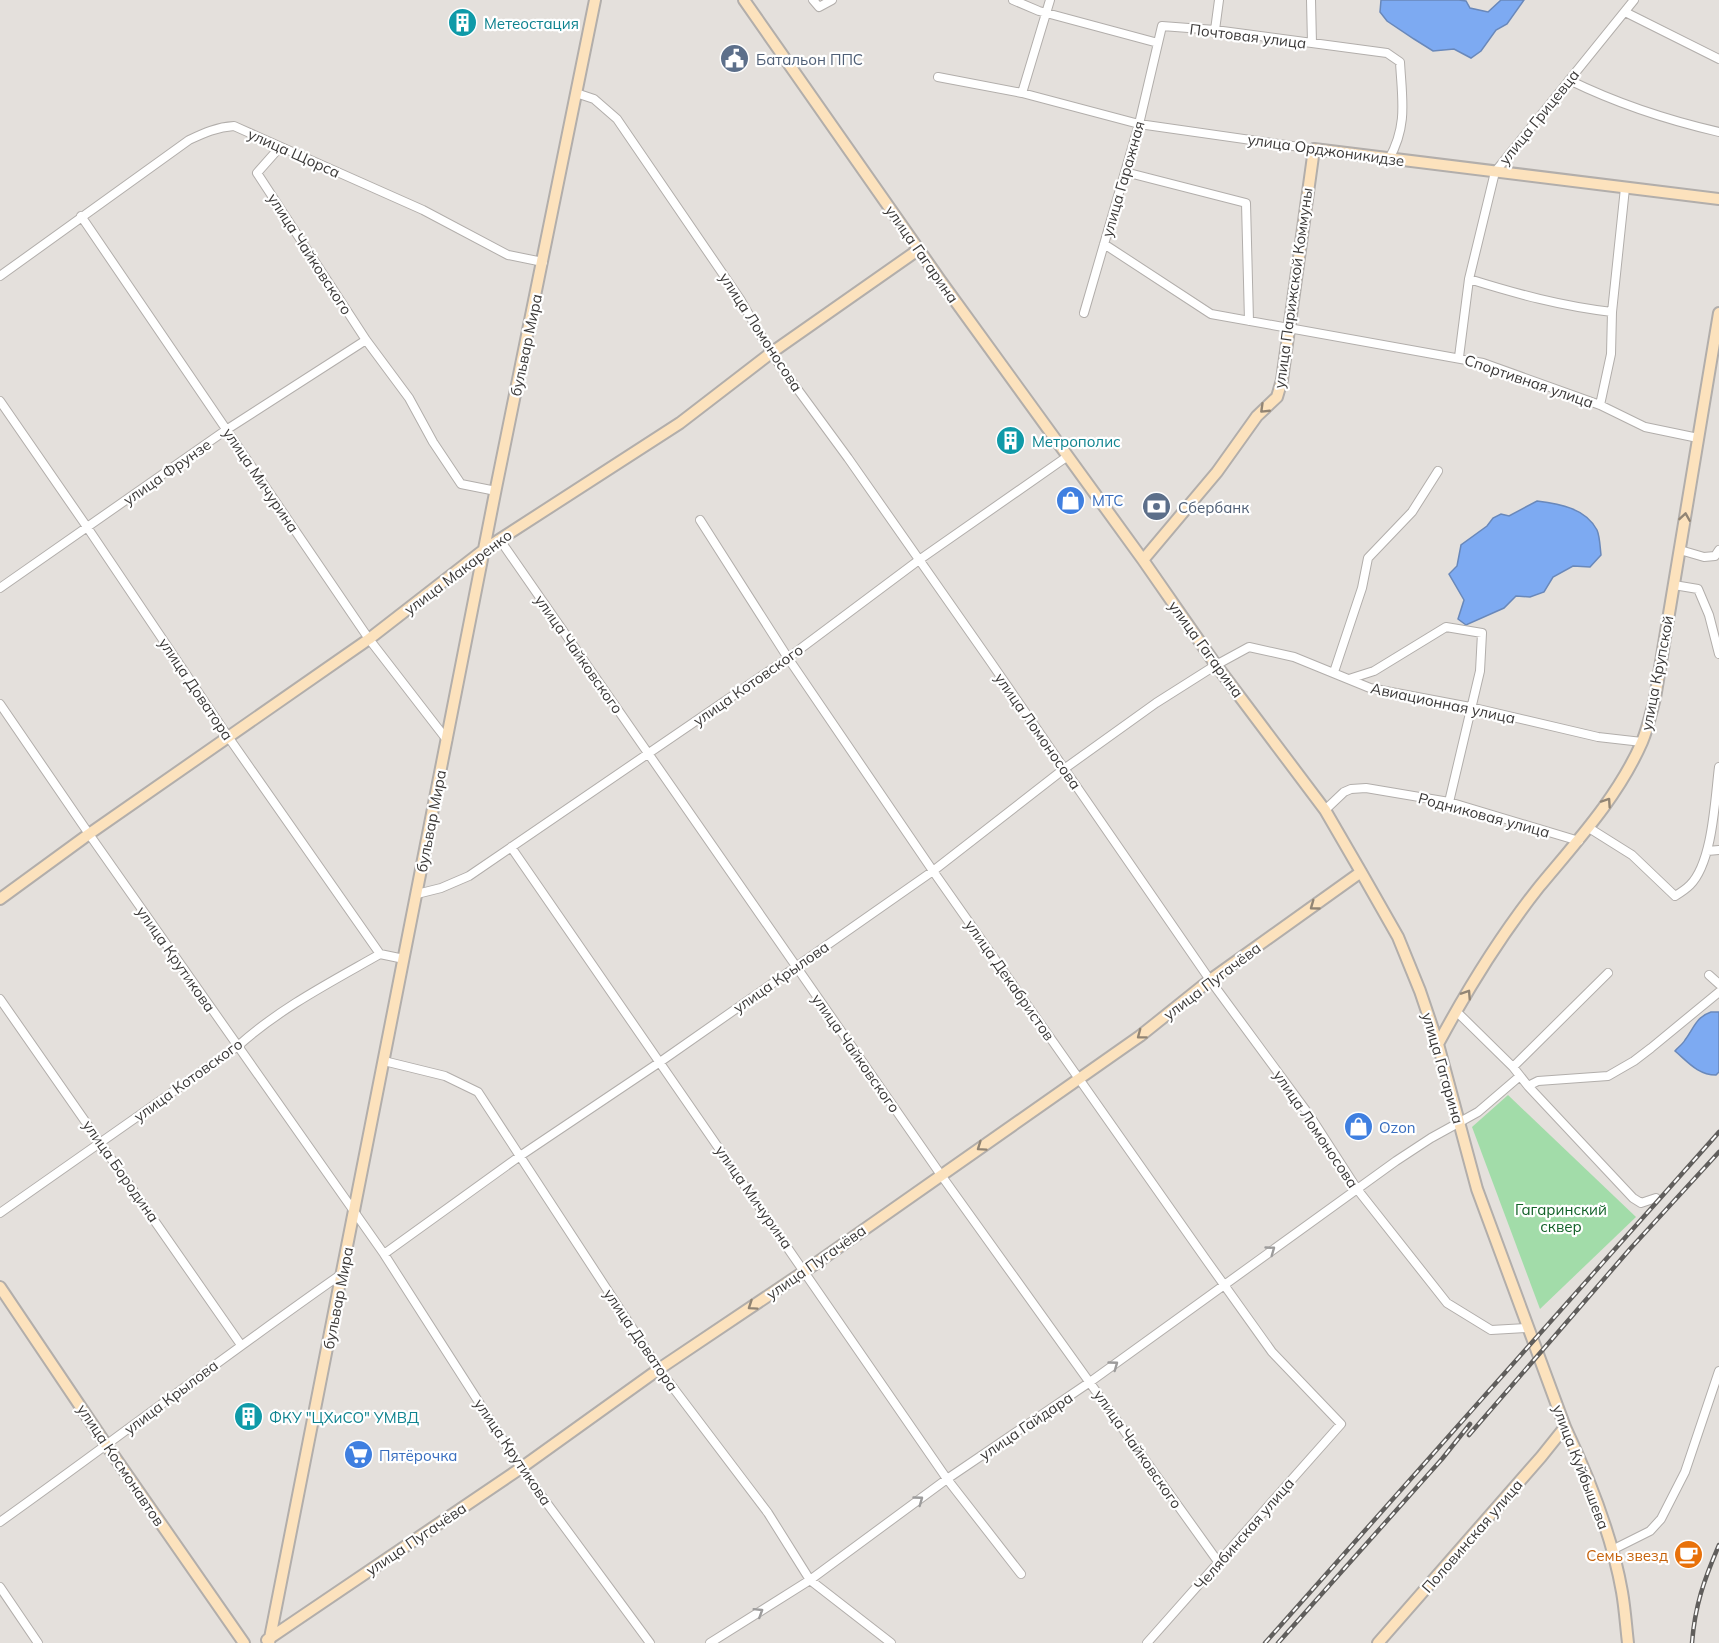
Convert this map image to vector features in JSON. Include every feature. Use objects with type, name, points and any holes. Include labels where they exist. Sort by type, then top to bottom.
[{"type":"street","name":"бульвар Мира","points":[[267,1641],[343,1273],[595,0]]},
{"type":"street","name":"улица Гагарина","points":[[744,0],[918,250],[1216,664],[1325,810],[1398,937],[1438,1044],[1477,1189],[1541,1363]]},
{"type":"street","points":[[813,0],[819,7],[832,0]]},
{"type":"street","points":[[1013,0],[1048,14],[1158,43]]},
{"type":"street","points":[[1022,93],[1048,14],[1050,0]]},
{"type":"street","points":[[1215,30],[1219,0]]},
{"type":"street","points":[[1311,0],[1312,43]]},
{"type":"street","name":"улица Грицевца","points":[[1459,357],[1469,279],[1495,172],[1634,0]]},
{"type":"street","points":[[1625,12],[1719,59]]},
{"type":"street","name":"Почтовая улица","points":[[1158,43],[1162,26],[1215,30],[1387,53],[1400,62],[1404,121],[1397,146],[1389,159]]},
{"type":"street","name":"улица Гаражная","points":[[1084,313],[1140,124],[1158,43]]},
{"type":"street","name":"улица Орджоникидзе","points":[[938,77],[1022,93],[1140,124],[1389,159],[1719,199]]},
{"type":"street","points":[[1569,80],[1604,97],[1719,132]]},
{"type":"street","name":"улица Ломоносова","points":[[576,93],[594,99],[617,119],[740,299],[771,353],[848,458],[1210,980],[1310,1116],[1357,1189],[1447,1303],[1491,1330],[1528,1328]]},
{"type":"street","name":"улица Щорса","points":[[0,276],[189,140],[206,131],[234,126],[423,210],[508,255],[543,262]]},
{"type":"street","name":"улица Чайковского","points":[[280,147],[257,173],[366,340],[409,398],[433,442],[461,484],[496,491]]},
{"type":"street","name":"улица Парижской Коммуны","points":[[1143,560],[1216,472],[1257,416],[1277,397],[1290,329],[1314,149]]},
{"type":"street","points":[[1125,172],[1246,203],[1249,321]]},
{"type":"street","points":[[1600,405],[1611,354],[1612,312],[1625,188]]},
{"type":"street","name":"улица Мичурина","points":[[81,216],[369,639],[447,740]]},
{"type":"street","name":"Спортивная улица","points":[[1104,244],[1211,314],[1483,363],[1600,405],[1645,427],[1698,438]]},
{"type":"street","name":"улица Макаренко","points":[[0,899],[88,834],[369,639],[485,549],[680,423],[771,353],[918,250]]},
{"type":"street","points":[[1469,279],[1533,299],[1576,308],[1612,312]]},
{"type":"street","name":"улица Крупской","points":[[1438,1044],[1456,1011],[1502,940],[1539,888],[1589,828],[1633,761],[1642,742],[1655,698],[1719,314]]},
{"type":"street","name":"улица Фрунзе","points":[[0,588],[226,430],[366,340]]},
{"type":"street","name":"улица Доватора","points":[[0,401],[229,738],[380,954]]},
{"type":"street","name":"улица Котовского","points":[[417,894],[441,888],[469,876],[788,658],[919,560],[1068,456]]},
{"type":"street","points":[[1334,672],[1362,588],[1368,558],[1412,512],[1438,471]]},
{"type":"street","name":"улица Декабристов","points":[[700,520],[788,658],[933,872],[1272,1352],[1341,1424]]},
{"type":"street","name":"улица Чайковского","points":[[500,540],[941,1175],[1219,1563]]},
{"type":"street","points":[[1680,550],[1704,557],[1715,556],[1719,550]]},
{"type":"street","points":[[1674,585],[1698,589],[1709,615],[1719,654]]},
{"type":"street","points":[[1349,679],[1374,671],[1446,627],[1482,633],[1480,670],[1449,802]]},
{"type":"street","name":"Авиационная улица","points":[[1216,664],[1250,647],[1294,657],[1370,688],[1470,707],[1598,737],[1642,742]]},
{"type":"street","name":"улица Крылова","points":[[384,1254],[520,1156],[660,1062],[933,872],[1064,769],[1156,703],[1216,664]]},
{"type":"street","name":"улица Крутикова","points":[[0,704],[88,834],[355,1212]]},
{"type":"street","points":[[1589,828],[1632,855],[1675,896],[1691,884],[1707,852],[1719,767]]},
{"type":"street","name":"Родниковая улица","points":[[1325,810],[1344,792],[1358,788],[1449,802],[1579,841]]},
{"type":"street","name":"улица Мичурина","points":[[511,847],[947,1479],[1021,1574]]},
{"type":"street","points":[[1707,852],[1719,850]]},
{"type":"street","name":"улица Пугачёва","points":[[267,1641],[521,1468],[658,1369],[805,1271],[1140,1036],[1210,980],[1361,872]]},
{"type":"street","points":[[380,954],[404,959]]},
{"type":"street","name":"улица Котовского","points":[[0,1213],[238,1046],[258,1028],[380,954]]},
{"type":"street","points":[[1513,1067],[1608,973]]},
{"type":"street","points":[[1709,975],[1719,984]]},
{"type":"street","points":[[1528,1086],[1538,1081],[1608,1076],[1634,1061],[1719,992]]},
{"type":"street","name":"улица Бородина","points":[[0,999],[241,1345]]},
{"type":"street","points":[[1456,1011],[1513,1067],[1633,1198],[1641,1203],[1656,1198]]},
{"type":"street","name":"улица Доватора","points":[[384,1061],[445,1076],[478,1092],[658,1369],[768,1514],[810,1580],[891,1643]]},
{"type":"street","name":"улица Гайдара","points":[[710,1643],[810,1580],[947,1479],[1090,1382],[1357,1189],[1431,1138],[1478,1112],[1520,1076]]},
{"type":"street","points":[[355,1212],[384,1254]]},
{"type":"street","name":"улица Крутикова","points":[[384,1254],[521,1468],[650,1643]]},
{"type":"street","name":"улица Крылова","points":[[0,1522],[343,1273]]},
{"type":"street","name":"улица Космонавтов","points":[[0,1287],[243,1643]]},
{"type":"street","name":"улица Куйбышева","points":[[1541,1363],[1603,1517],[1622,1592],[1628,1643]]},
{"type":"street","points":[[1612,1550],[1650,1531],[1661,1519],[1685,1472],[1719,1371]]},
{"type":"street","name":"Челябинская улица","points":[[1147,1643],[1341,1424]]},
{"type":"street","name":"Половинская улица","points":[[1378,1643],[1565,1427]]},
{"type":"street","points":[[0,1587],[38,1643]]},
{"type":"green space","name":"Гагаринский сквер","points":[[1508,1095],[1636,1217],[1540,1309],[1472,1127]]},
{"type":"water","points":[[1381,0],[1459,0],[1466,1],[1470,8],[1488,12],[1501,0],[1524,0],[1507,24],[1496,30],[1481,51],[1471,58],[1454,49],[1433,51],[1414,39],[1387,21],[1380,12]]},
{"type":"water","points":[[1537,501],[1571,508],[1586,517],[1597,530],[1601,555],[1590,567],[1573,566],[1553,577],[1544,592],[1530,597],[1516,596],[1504,608],[1466,625],[1458,619],[1464,600],[1449,574],[1457,566],[1461,545],[1487,526],[1493,518],[1501,514],[1509,516]]},
{"type":"water","points":[[1711,1012],[1719,1012],[1719,1072],[1716,1075],[1704,1073],[1675,1051],[1699,1020]]},
{"type":"railway","points":[[1265,1643],[1719,1132]]},
{"type":"railway","points":[[1469,1435],[1630,1249],[1719,1152]]},
{"type":"railway","points":[[1278,1643],[1442,1459],[1470,1424]]},
{"type":"railway","points":[[1692,1643],[1701,1593],[1719,1545]]},
{"type":"place","name":"Метеостация","points":[[463,23]]},
{"type":"place","name":"Батальон ППС","points":[[735,59]]},
{"type":"place","name":"Метрополис","points":[[1011,441]]},
{"type":"place","name":"МТС","points":[[1071,500]]},
{"type":"place","name":"Сбербанк","points":[[1157,507]]},
{"type":"place","name":"Ozon","points":[[1358,1127]]},
{"type":"place","name":"ФКУ \"ЦХиСО\" УМВД","points":[[248,1417]]},
{"type":"place","name":"Пятёрочка","points":[[358,1455]]},
{"type":"place","name":"Семь звезд","points":[[1689,1555]]}]
